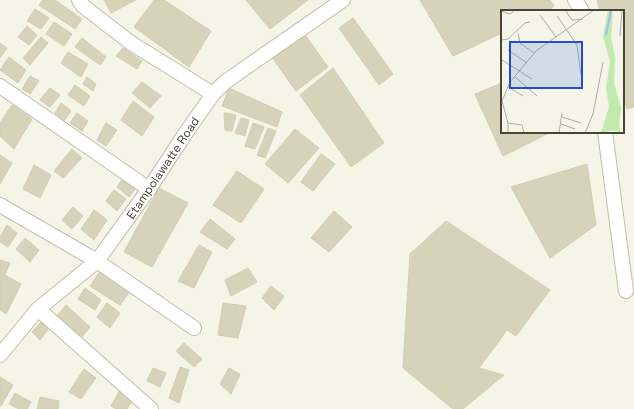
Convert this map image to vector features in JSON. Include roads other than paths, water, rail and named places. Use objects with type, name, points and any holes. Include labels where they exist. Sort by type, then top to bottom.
[{"type":"street","points":[[79,0],[83,6],[131,43],[213,94]]},
{"type":"street","name":"Etampolawatte Road","points":[[0,354],[38,309],[97,261],[149,189],[184,134],[213,94],[225,82],[343,0]]},
{"type":"street","points":[[576,0],[581,10]]},
{"type":"street","points":[[0,86],[149,189]]},
{"type":"street","points":[[605,133],[626,291]]},
{"type":"street","points":[[0,204],[97,261],[194,328]]},
{"type":"street","points":[[38,309],[151,409]]}]
